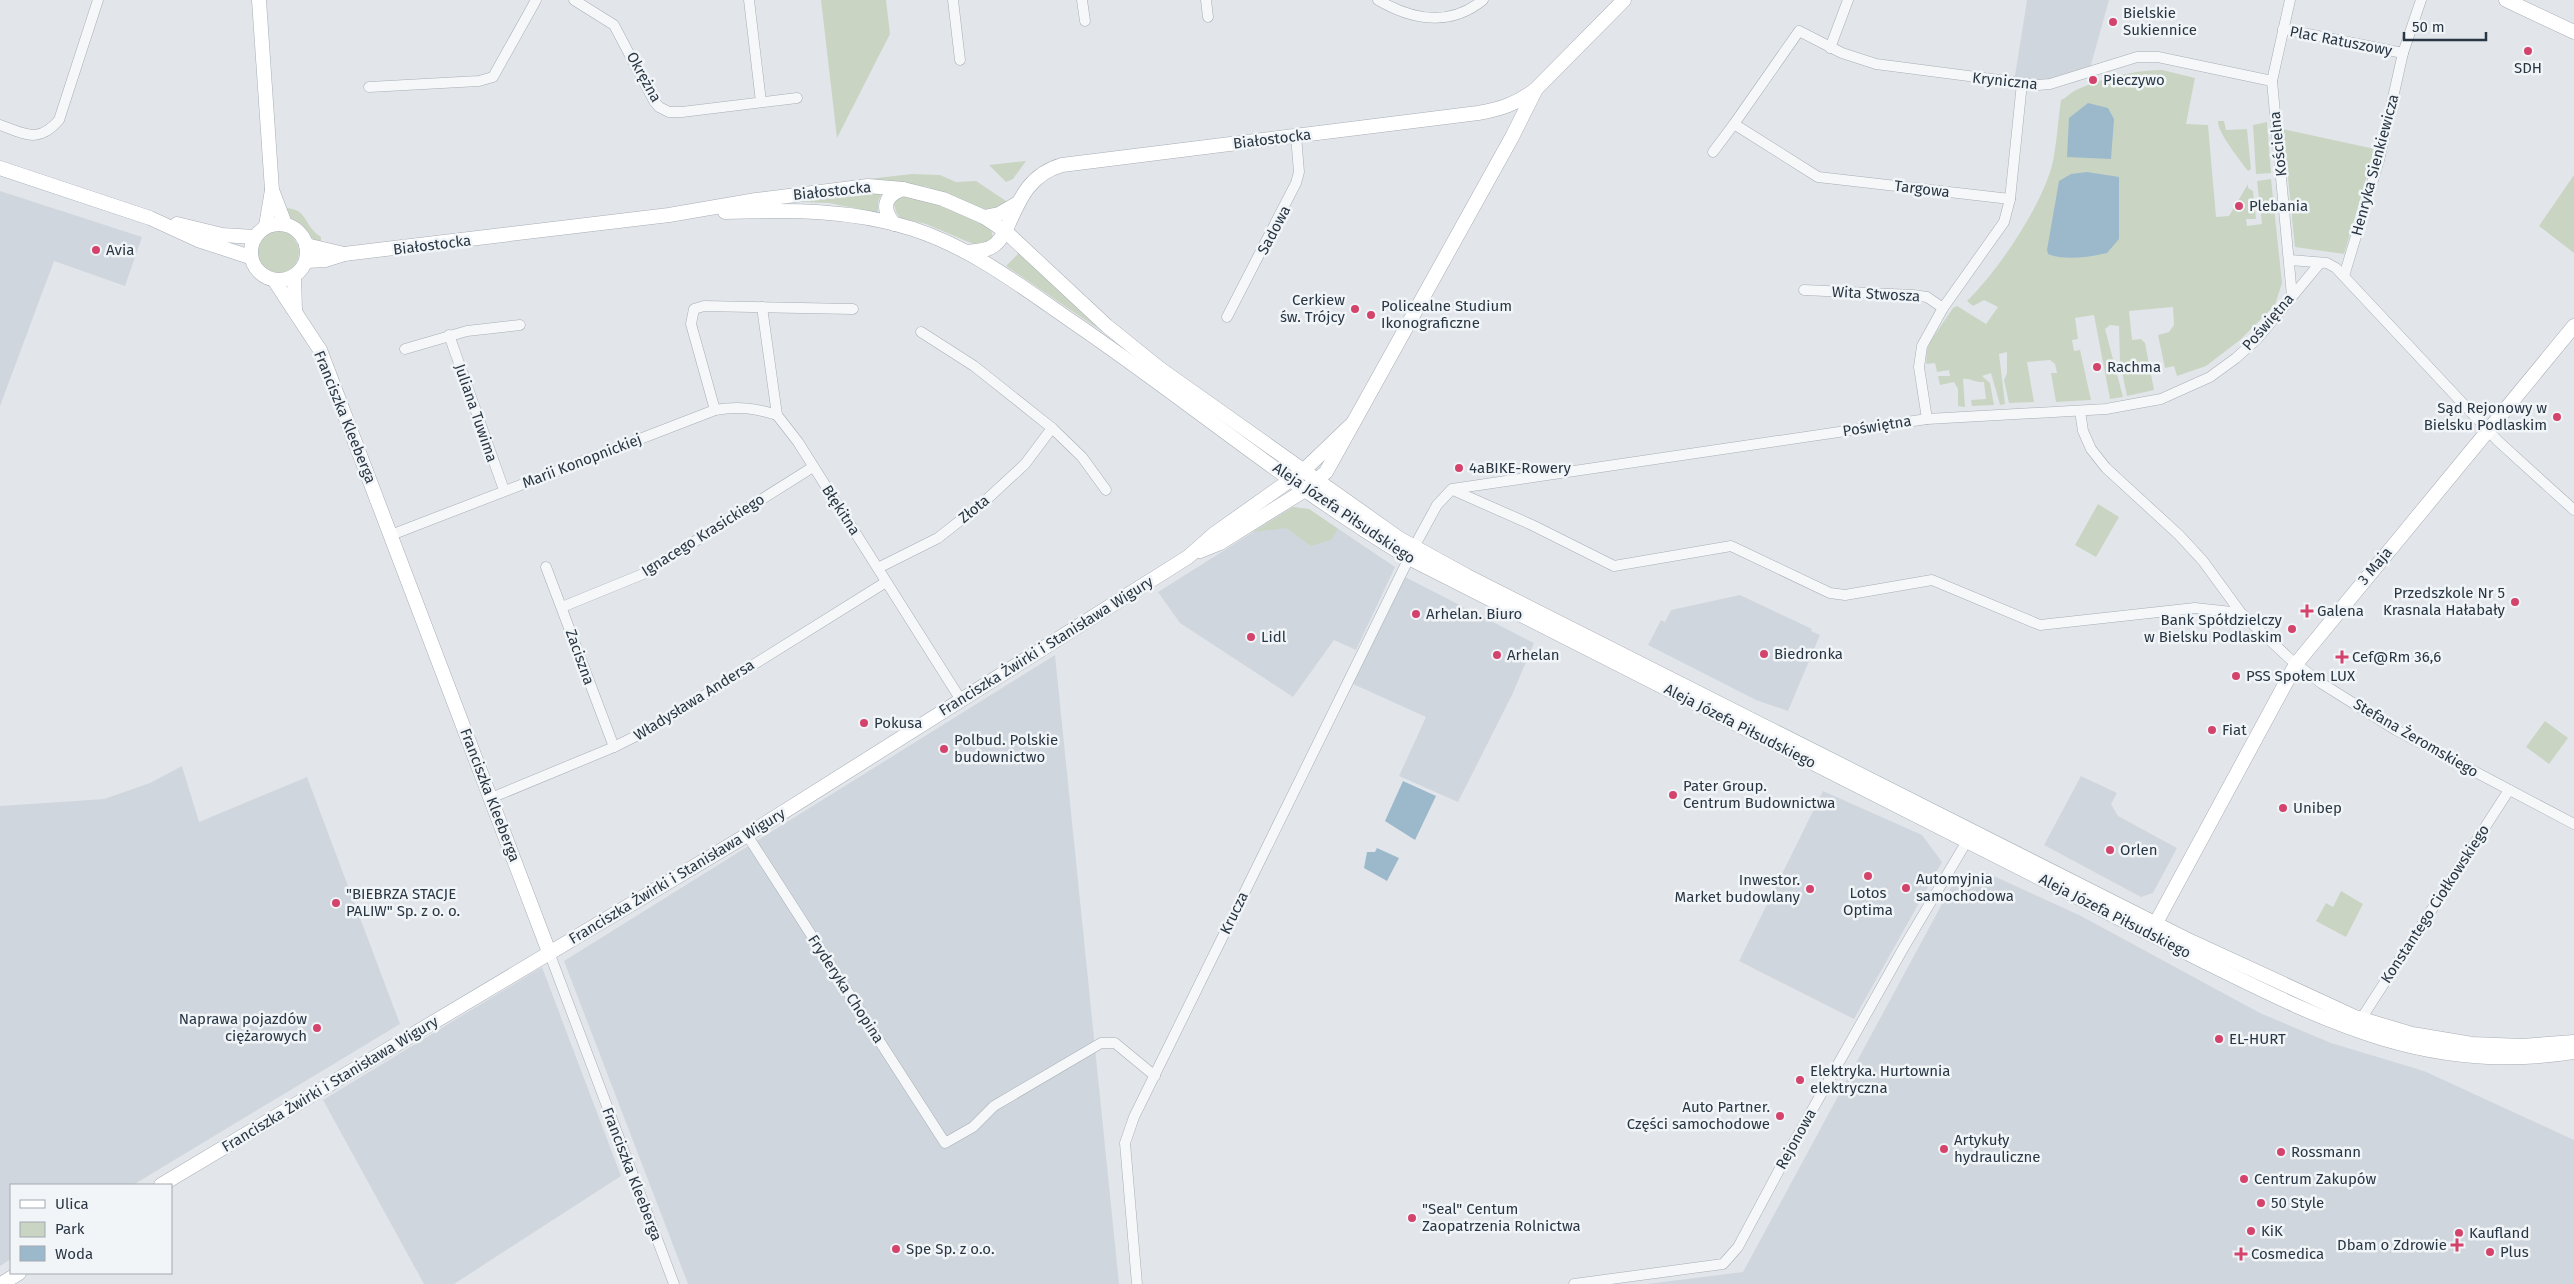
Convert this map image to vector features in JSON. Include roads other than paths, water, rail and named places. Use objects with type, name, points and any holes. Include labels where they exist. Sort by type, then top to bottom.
[{"type":"main road","points":[[259,0],[272,190],[266,226]]},
{"type":"main road","name":"Franciszka Żwirki i Stanisława Wigury","points":[[163,1184],[549,952],[748,836],[1188,557],[1305,490],[1330,466],[1517,128],[1536,89],[1624,0]]},
{"type":"main road","points":[[2506,0],[2574,32]]},
{"type":"main road","name":"Białostocka","points":[[669,215],[803,209],[843,213],[894,224],[931,235],[967,252],[984,250],[993,246],[1005,231],[1018,203],[1036,178],[1047,169],[1503,108],[1518,102],[1536,89]]},
{"type":"main road","points":[[0,168],[150,218],[222,235],[254,237]]},
{"type":"main road","name":"Białostocka","points":[[306,261],[325,260],[344,254],[669,215],[756,200],[853,187],[903,189],[943,199],[984,218],[999,214],[1018,203]]},
{"type":"main road","points":[[894,224],[888,217],[885,204],[891,195],[903,189]]},
{"type":"main road","points":[[272,190],[285,224]]},
{"type":"main road","points":[[150,218],[198,240],[250,257],[259,272],[274,280],[294,276],[306,261],[306,245],[299,232],[285,224],[266,226],[254,237],[250,257]]},
{"type":"main road","name":"Aleja Józefa Piłsudskiego","points":[[984,218],[1005,231],[1129,345],[1411,552]]},
{"type":"main road","name":"Białostocka","points":[[306,245],[344,254]]},
{"type":"main road","name":"Aleja Józefa Piłsudskiego","points":[[967,252],[1119,353],[1305,490],[1411,552],[1607,647],[2318,1016],[2393,1043],[2440,1053],[2496,1058],[2574,1052]]},
{"type":"main road","points":[[294,276],[295,311]]},
{"type":"main road","name":"Franciszka Kleeberga","points":[[274,280],[320,350],[549,952]]},
{"type":"main road","name":"3 Maja","points":[[2153,929],[2296,664],[2574,326]]},
{"type":"main road","name":"Franciszka Żwirki i Stanisława Wigury","points":[[1217,539],[1303,471],[1353,423]]},
{"type":"main road","name":"Aleja Józefa Piłsudskiego","points":[[2153,929],[2361,1020],[2412,1034],[2472,1044],[2539,1045],[2574,1042]]},
{"type":"main road","points":[[1,1284],[17,1274]]},
{"type":"street","points":[[0,125],[27,135],[39,136],[49,131],[58,120],[98,0]]},
{"type":"street","points":[[369,87],[479,81],[493,77],[536,0]]},
{"type":"street","name":"Okrężna","points":[[574,0],[614,25],[654,101],[659,107],[669,112],[796,98]]},
{"type":"street","points":[[748,0],[761,102]]},
{"type":"street","points":[[953,0],[960,60]]},
{"type":"street","points":[[1082,0],[1085,21]]},
{"type":"street","points":[[1206,0],[1208,17]]},
{"type":"street","points":[[1378,0],[1412,16],[1433,18],[1453,16],[1472,9],[1483,0]]},
{"type":"street","points":[[1830,48],[1848,0]]},
{"type":"street","name":"Plac Ratuszowy","points":[[2290,0],[2283,29],[2403,54],[2421,0]]},
{"type":"street","name":"Kościelna","points":[[2283,29],[2272,81],[2292,296]]},
{"type":"street","name":"Kryniczna","points":[[1734,124],[1799,31],[1830,48],[1856,58],[1898,68],[2022,83],[2050,84],[2137,57],[2158,57],[2272,81]]},
{"type":"street","name":"Henryka Sienkiewicza","points":[[2344,276],[2379,160],[2403,54]]},
{"type":"street","points":[[2010,199],[2022,83]]},
{"type":"street","points":[[1713,152],[1734,124]]},
{"type":"street","name":"Targowa","points":[[1734,124],[1818,177],[2010,199]]},
{"type":"street","name":"Sadowa","points":[[1227,317],[1296,184],[1299,172],[1296,136]]},
{"type":"street","name":"Wita Stwosza","points":[[1927,419],[1919,367],[1919,356],[1922,346],[1943,308],[1998,233],[2010,199]]},
{"type":"street","points":[[2290,260],[2332,265],[2488,431],[2574,510]]},
{"type":"street","name":"Poświętna","points":[[1452,489],[1927,419],[2080,411],[2129,406],[2160,399],[2210,377],[2257,339],[2320,263]]},
{"type":"street","name":"Wita Stwosza","points":[[1804,290],[1912,295],[1927,297],[1943,308]]},
{"type":"street","points":[[716,410],[691,324],[691,315],[694,309],[704,306],[853,309]]},
{"type":"street","points":[[762,307],[776,415]]},
{"type":"street","points":[[405,349],[449,335],[520,325]]},
{"type":"street","points":[[921,332],[974,366],[1052,428],[1082,458],[1106,490]]},
{"type":"street","name":"Juliana Tuwima","points":[[449,335],[504,490]]},
{"type":"street","name":"Marii Konopnickiej","points":[[391,535],[716,410],[735,406],[752,408],[776,415]]},
{"type":"street","name":"Stefana Żeromskiego","points":[[2080,411],[2082,431],[2091,449],[2106,468],[2204,560],[2241,613],[2296,664],[2321,683],[2396,730],[2574,824]]},
{"type":"street","name":"Błękitna","points":[[776,415],[798,442],[961,700]]},
{"type":"street","name":"Złota","points":[[878,568],[938,538],[985,501],[1025,464],[1052,428]]},
{"type":"street","name":"Ignacego Krasickiego","points":[[562,607],[643,574],[813,467]]},
{"type":"street","points":[[1411,552],[1436,505],[1452,489],[1532,525],[1614,566],[1731,546],[1830,593],[1845,595],[1932,580],[2040,625],[2195,608],[2241,613]]},
{"type":"street","name":"Krucza","points":[[1137,1284],[1126,1142],[1134,1117],[1411,552]]},
{"type":"street","name":"Zaciszna","points":[[546,567],[614,747]]},
{"type":"street","name":"Władysława Andersa","points":[[491,798],[614,747],[652,728],[886,582]]},
{"type":"street","name":"Konstantego Ciołkowskiego","points":[[2361,1020],[2509,790]]},
{"type":"street","name":"Fryderyka Chopina","points":[[748,836],[945,1143],[973,1127],[994,1106],[1101,1043],[1115,1043],[1155,1076]]},
{"type":"street","name":"Rejonowa","points":[[1574,1284],[1723,1264],[1738,1247],[1793,1144],[1970,836]]},
{"type":"street","name":"Franciszka Kleeberga","points":[[549,952],[674,1284]]},
{"type":"water","points":[[2088,103],[2108,108],[2114,119],[2111,159],[2067,157],[2069,118]]},
{"type":"water","points":[[2087,172],[2119,177],[2119,239],[2107,253],[2069,258],[2048,254],[2047,250],[2059,181],[2071,174]]},
{"type":"water","points":[[1403,781],[1436,796],[1415,840],[1385,821]]},
{"type":"water","points":[[1377,848],[1399,858],[1387,881],[1364,868],[1367,852],[1375,852]]},
{"type":"place","name":"Bielskie Sukiennice","points":[[2113,22]]},
{"type":"place","name":"SDH","points":[[2528,51]]},
{"type":"place","name":"Pieczywo","points":[[2093,80]]},
{"type":"place","name":"Plebania","points":[[2239,206]]},
{"type":"place","name":"Avia","points":[[96,250]]},
{"type":"place","name":"Cerkiew św. Trójcy","points":[[1355,309]]},
{"type":"place","name":"Policealne Studium Ikonograficzne","points":[[1371,315]]},
{"type":"place","name":"Rachma","points":[[2097,367]]},
{"type":"place","name":"Sąd Rejonowy w Bielsku Podlaskim","points":[[2557,417]]},
{"type":"place","name":"4aBIKE-Rowery","points":[[1459,468]]},
{"type":"place","name":"Przedszkole Nr 5 Krasnala Hałabały","points":[[2515,602]]},
{"type":"place","name":"Galena","points":[[2307,611]]},
{"type":"place","name":"Arhelan. Biuro","points":[[1416,614]]},
{"type":"place","name":"Bank Spółdzielczy w Bielsku Podlaskim","points":[[2292,629]]},
{"type":"place","name":"Lidl","points":[[1251,637]]},
{"type":"place","name":"Biedronka","points":[[1764,654]]},
{"type":"place","name":"Arhelan","points":[[1497,655]]},
{"type":"place","name":"Cef@Rm 36,6","points":[[2342,657]]},
{"type":"place","name":"PSS Społem LUX","points":[[2236,676]]},
{"type":"place","name":"Pokusa","points":[[864,723]]},
{"type":"place","name":"Fiat","points":[[2212,730]]},
{"type":"place","name":"Polbud. Polskie budownictwo","points":[[944,749]]},
{"type":"place","name":"Pater Group. Centrum Budownictwa","points":[[1673,795]]},
{"type":"place","name":"Unibep","points":[[2283,808]]},
{"type":"place","name":"Orlen","points":[[2110,850]]},
{"type":"place","name":"Lotos Optima","points":[[1868,876]]},
{"type":"place","name":"Automyjnia samochodowa","points":[[1906,888]]},
{"type":"place","name":"Inwestor. Market budowlany","points":[[1810,889]]},
{"type":"place","name":"\"BIEBRZA STACJE PALIW\" Sp. z o. o.","points":[[336,903]]},
{"type":"place","name":"Naprawa pojazdów ciężarowych","points":[[317,1028]]},
{"type":"place","name":"EL-HURT","points":[[2219,1039]]},
{"type":"place","name":"Elektryka. Hurtownia elektryczna","points":[[1800,1080]]},
{"type":"place","name":"Auto Partner. Części samochodowe","points":[[1780,1116]]},
{"type":"place","name":"Artykuły hydrauliczne","points":[[1944,1149]]},
{"type":"place","name":"Rossmann","points":[[2281,1152]]},
{"type":"place","name":"Centrum Zakupów","points":[[2244,1179]]},
{"type":"place","name":"50 Style","points":[[2261,1203]]},
{"type":"place","name":"\"Seal\" Centum Zaopatrzenia Rolnictwa","points":[[1412,1218]]},
{"type":"place","name":"KiK","points":[[2251,1231]]},
{"type":"place","name":"Kaufland","points":[[2459,1233]]},
{"type":"place","name":"Dbam o Zdrowie","points":[[2457,1245]]},
{"type":"place","name":"Spe Sp. z o.o.","points":[[896,1249]]},
{"type":"place","name":"Plus","points":[[2490,1252]]},
{"type":"place","name":"Cosmedica","points":[[2241,1254]]}]
